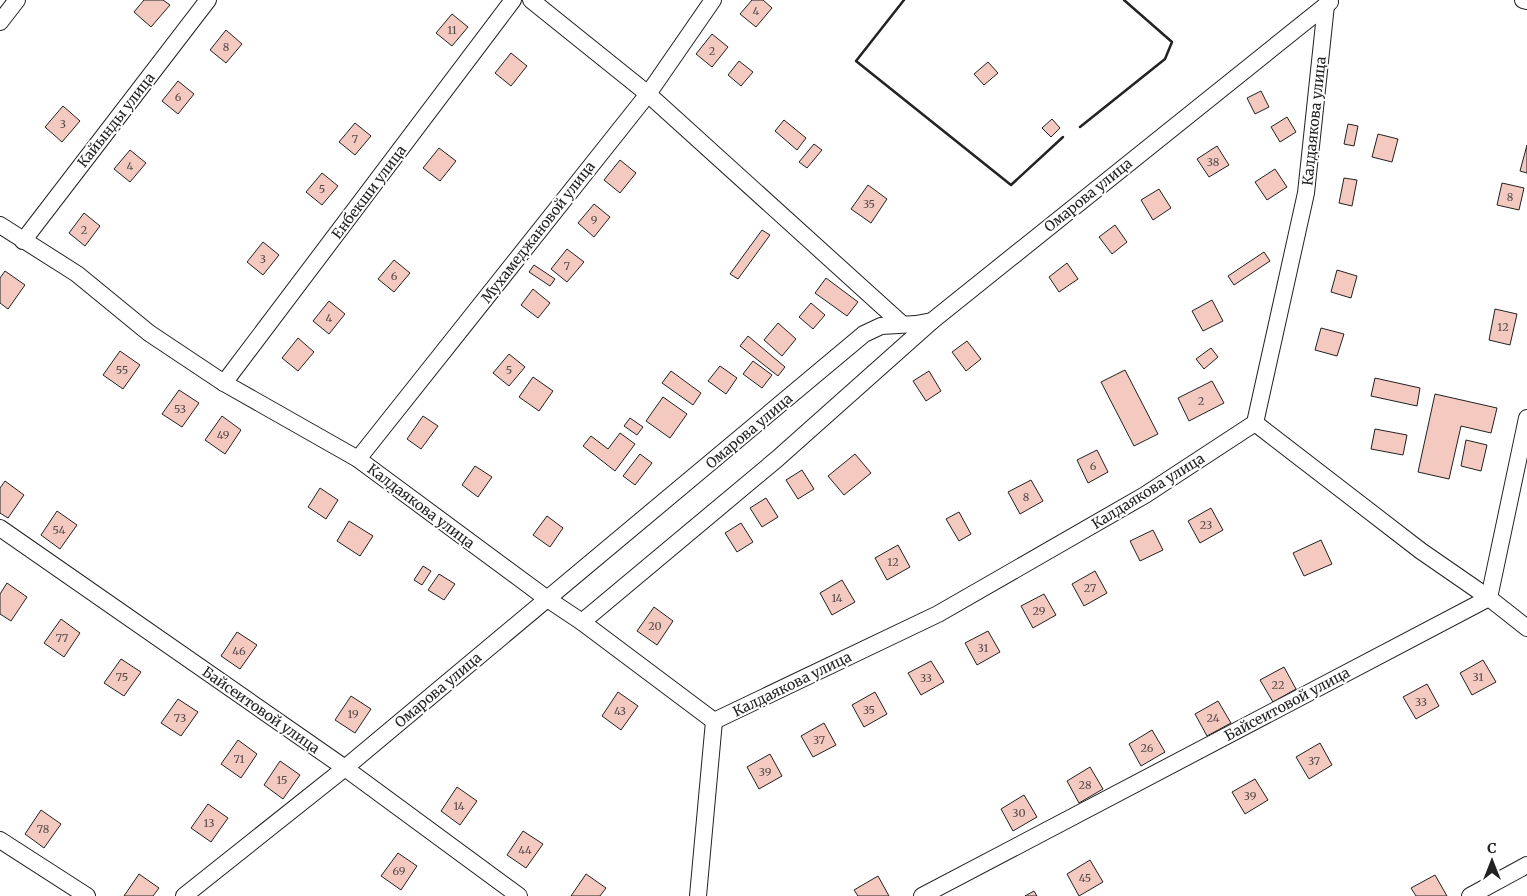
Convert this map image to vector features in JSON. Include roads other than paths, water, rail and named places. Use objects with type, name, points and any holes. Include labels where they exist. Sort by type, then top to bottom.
[{"type":"street","points":[[0,22],[17,0]]},
{"type":"street","name":"Кайынды улица","points":[[23,241],[208,0]]},
{"type":"street","name":"Енбекши улица","points":[[224,383],[513,0]]},
{"type":"street","points":[[531,0],[648,94],[902,324]]},
{"type":"street","name":"Мухамеджановой улица","points":[[358,459],[648,94],[713,0]]},
{"type":"street","points":[[1523,0],[1527,1]]},
{"type":"street","name":"Калдаякова улица","points":[[0,225],[77,274],[149,333],[224,383],[358,459],[714,721],[938,614],[1145,494],[1255,423],[1306,193],[1329,2]]},
{"type":"street","name":"Омарова улица","points":[[184,896],[344,768],[864,334],[881,326],[932,321],[1329,2]]},
{"type":"street","points":[[582,622],[777,459],[932,321]]},
{"type":"street","points":[[1490,598],[1527,418]]},
{"type":"street","points":[[1255,423],[1421,552],[1490,598],[1527,628]]},
{"type":"street","name":"Байсеитовой улица","points":[[0,528],[344,768],[519,896]]},
{"type":"street","name":"Байсеитовой улица","points":[[922,896],[1490,598]]},
{"type":"street","points":[[698,896],[714,721]]},
{"type":"street","points":[[0,840],[87,896]]},
{"type":"street","points":[[1470,896],[1527,865]]}]
